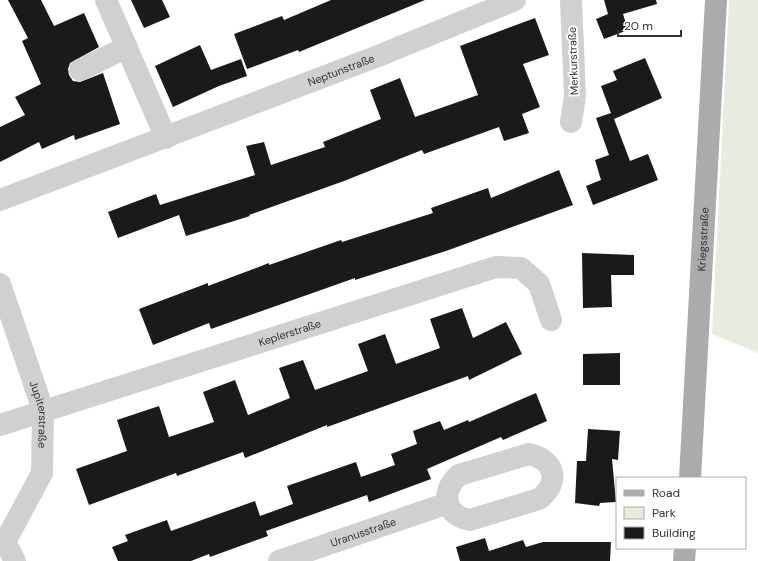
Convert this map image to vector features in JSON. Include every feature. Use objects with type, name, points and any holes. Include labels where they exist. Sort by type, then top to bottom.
[{"type":"main road","name":"Kriegsstraße","points":[[690,477],[716,0]]},
{"type":"main road","points":[[684,561],[685,549]]},
{"type":"street","points":[[106,0],[166,138]]},
{"type":"street","name":"Neptunstraße","points":[[0,200],[378,56],[515,0]]},
{"type":"street","name":"Merkurstraße","points":[[571,0],[575,96],[571,122]]},
{"type":"street","points":[[80,70],[127,47]]},
{"type":"street","name":"Keplerstraße","points":[[0,425],[496,266],[521,268],[539,284],[551,320]]},
{"type":"street","name":"Jupiterstraße","points":[[0,284],[43,410],[42,473],[3,536],[15,561]]},
{"type":"street","name":"Uranusstraße","points":[[279,561],[448,502]]},
{"type":"green space","points":[[729,0],[758,0],[758,353],[712,334]]},
{"type":"building","points":[[8,0],[41,0],[54,26],[84,13],[99,47],[70,63],[68,69],[69,75],[73,81],[80,82],[103,73],[120,124],[75,140],[74,135],[42,149],[39,142],[0,162],[0,127],[25,115],[15,97],[41,84],[22,41],[28,38]]},
{"type":"building","points":[[131,0],[162,0],[170,17],[144,28]]},
{"type":"building","points":[[331,0],[425,0],[299,52],[298,50],[247,69],[234,34],[282,16],[284,20]]},
{"type":"building","points":[[604,0],[656,0],[657,4],[623,14],[628,30],[604,39],[596,19],[608,14]]},
{"type":"building","points":[[535,18],[549,55],[523,64],[540,107],[522,114],[529,133],[504,141],[499,127],[424,154],[422,150],[344,181],[249,215],[250,216],[186,236],[179,215],[118,238],[108,212],[156,194],[160,205],[255,175],[246,146],[264,142],[271,165],[325,147],[323,142],[381,119],[370,90],[400,78],[415,117],[478,95],[460,46]]},
{"type":"building","points":[[200,45],[211,70],[241,59],[247,76],[219,86],[173,107],[155,66]]},
{"type":"building","points":[[645,58],[662,98],[614,119],[630,161],[648,154],[658,180],[593,205],[586,186],[601,180],[595,160],[609,155],[596,118],[611,113],[601,86],[617,80],[613,71]]},
{"type":"building","points":[[559,170],[573,205],[446,251],[355,280],[355,278],[211,329],[209,323],[153,345],[139,309],[208,283],[208,286],[269,263],[269,265],[341,240],[342,242],[433,213],[431,208],[488,188],[491,198]]},
{"type":"building","points":[[582,253],[634,255],[634,275],[611,275],[612,307],[583,308]]},
{"type":"building","points":[[462,308],[473,338],[506,322],[522,354],[469,380],[468,376],[327,427],[327,425],[245,458],[243,452],[177,476],[176,473],[89,505],[76,469],[127,451],[117,420],[159,406],[169,437],[214,422],[203,392],[235,380],[248,415],[290,398],[279,368],[303,360],[315,390],[368,371],[358,344],[385,334],[396,364],[440,348],[430,319]]},
{"type":"building","points":[[620,353],[620,385],[583,385],[583,354]]},
{"type":"building","points":[[536,393],[547,421],[503,440],[501,437],[427,469],[431,479],[369,502],[367,495],[266,531],[268,536],[210,557],[209,554],[191,561],[118,561],[112,547],[128,541],[125,535],[167,520],[171,531],[255,501],[260,516],[293,504],[287,486],[356,462],[361,477],[395,465],[391,454],[417,444],[413,431],[440,421],[444,430],[468,420],[469,422]]},
{"type":"building","points":[[588,429],[620,431],[618,460],[612,459],[616,502],[600,503],[599,506],[575,503],[577,461],[586,461]]},
{"type":"building","points":[[485,538],[489,551],[523,540],[526,547],[543,542],[611,542],[610,561],[460,561],[456,547]]}]
